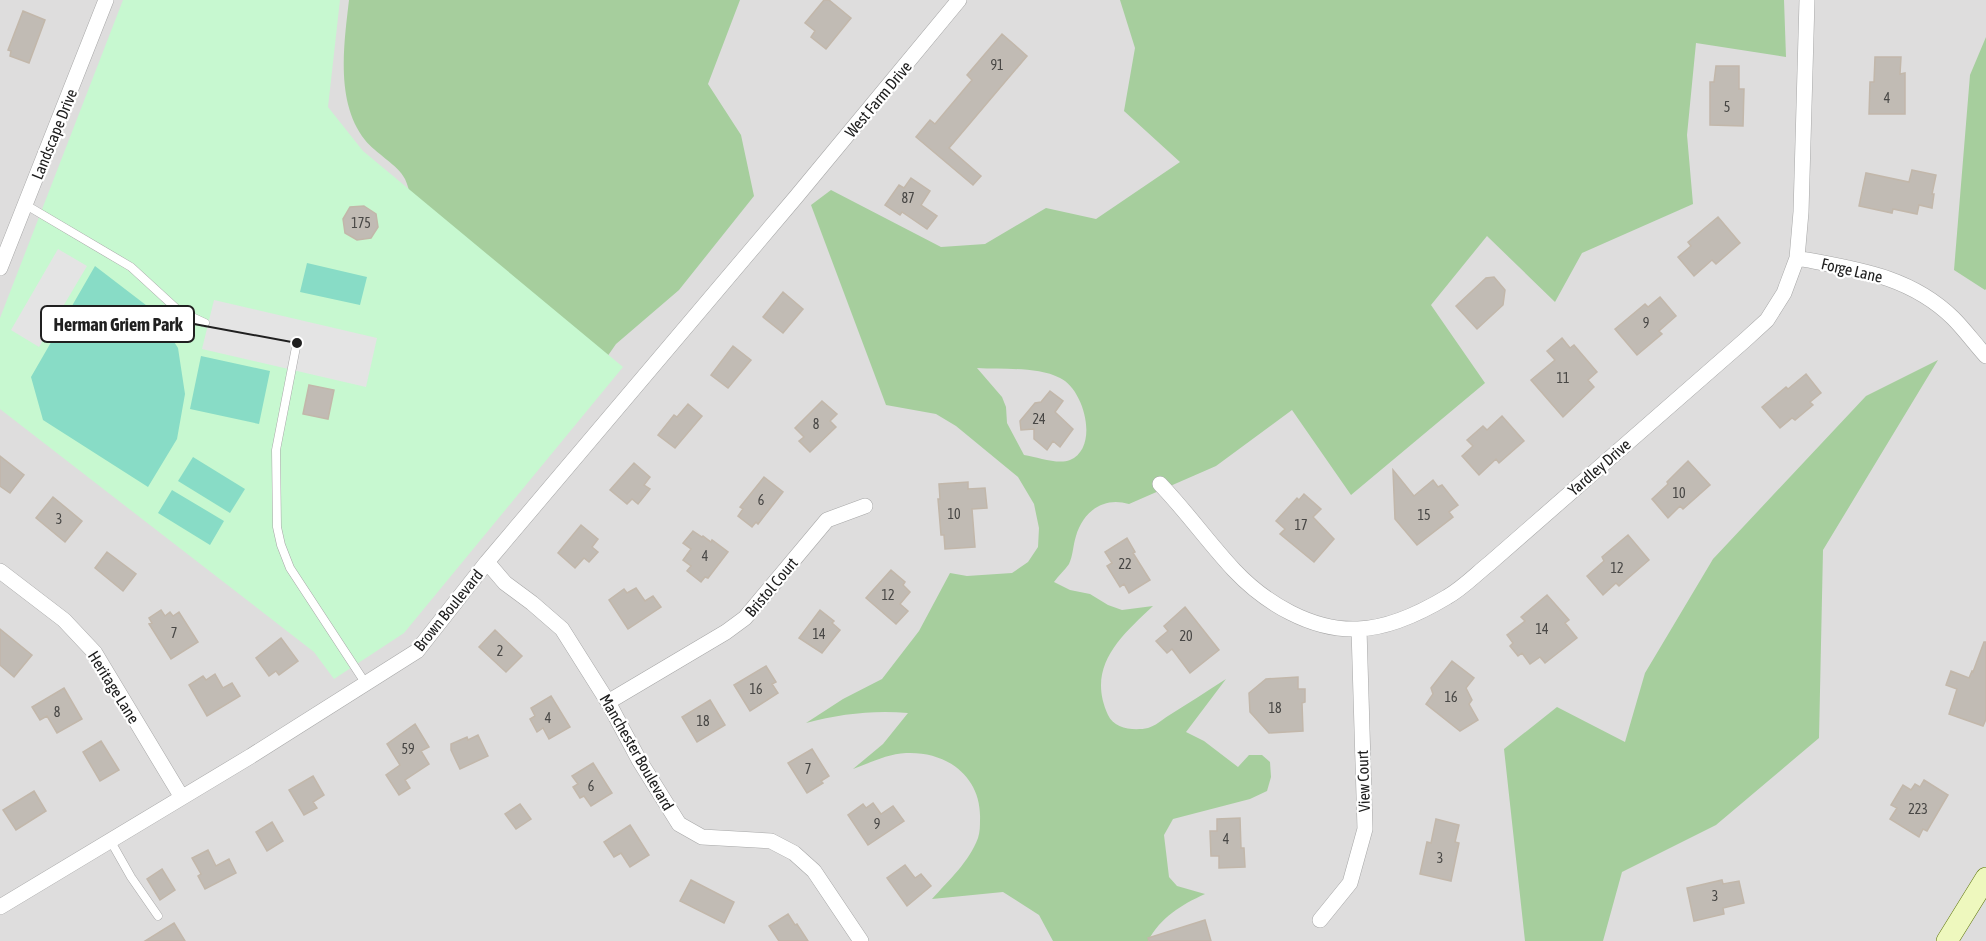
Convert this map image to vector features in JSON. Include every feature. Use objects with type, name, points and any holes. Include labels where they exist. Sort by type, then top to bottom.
[{"type":"street","name":"Landscape Drive","points":[[0,268],[106,0]]},
{"type":"street","name":"West Farm Drive","points":[[796,197],[959,0]]},
{"type":"street","name":"Yardley Drive","points":[[1160,484],[1191,517],[1235,571],[1267,599],[1303,619],[1331,627],[1359,629],[1407,617],[1449,597],[1767,320],[1784,292],[1797,258],[1801,213],[1807,0]]},
{"type":"street","name":"Brown Boulevard","points":[[0,907],[181,796],[251,756],[417,651],[487,562],[796,197]]},
{"type":"street","name":"Forge Lane","points":[[1797,258],[1880,274],[1914,289],[1952,317],[1986,357]]},
{"type":"street","name":"Bristol Court","points":[[608,702],[726,632],[745,618],[827,520],[865,506]]},
{"type":"street","name":"Manchester Boulevard","points":[[487,562],[505,583],[562,629],[608,702],[639,760],[679,824],[702,837],[771,841],[794,853],[814,871],[861,941]]},
{"type":"street","name":"Heritage Lane","points":[[0,571],[63,620],[95,653],[181,796]]},
{"type":"street","name":"View Court","points":[[1320,920],[1350,883],[1365,829],[1359,629]]},
{"type":"street","points":[[1947,941],[1986,878]]},
{"type":"lane","points":[[26,205],[131,267],[179,311],[205,323]]},
{"type":"lane","points":[[297,342],[276,450],[277,526],[280,544],[290,568],[366,684]]},
{"type":"lane","points":[[110,840],[131,877],[158,916]]},
{"type":"shaded area","points":[[0,0],[1986,0],[1986,941],[0,941]]},
{"type":"shaded area","points":[[58,249],[87,266],[39,347],[11,330]]},
{"type":"shaded area","points":[[214,300],[377,338],[366,387],[202,349]]},
{"type":"green space","points":[[123,0],[340,0],[328,107],[363,151],[623,367],[404,633],[334,679],[314,652],[0,409],[0,318]]},
{"type":"green space","points":[[349,0],[740,0],[708,84],[741,135],[754,196],[679,290],[616,344],[573,406],[415,215],[402,174],[369,145],[355,125],[345,91],[344,72]]},
{"type":"green space","points":[[1120,0],[1784,0],[1786,57],[1696,43],[1687,135],[1693,204],[1582,253],[1555,302],[1487,236],[1431,305],[1485,383],[1351,495],[1292,410],[1216,466],[1129,504],[1111,502],[1089,513],[1079,527],[1069,564],[1054,582],[1070,590],[1090,594],[1122,610],[1153,606],[1118,641],[1104,668],[1101,682],[1102,698],[1111,720],[1125,728],[1151,727],[1226,679],[1186,732],[1204,741],[1238,767],[1249,755],[1262,755],[1270,762],[1271,777],[1267,791],[1250,799],[1173,819],[1164,835],[1169,877],[1177,886],[1205,894],[1165,918],[1148,941],[1053,941],[1039,915],[1003,892],[932,899],[964,863],[978,838],[979,805],[968,779],[948,762],[921,754],[892,755],[853,769],[883,744],[908,713],[857,714],[806,723],[843,699],[882,679],[919,631],[950,573],[967,576],[1012,573],[1028,562],[1038,547],[1039,528],[1034,504],[1018,477],[956,426],[936,414],[886,405],[811,205],[831,190],[941,247],[985,244],[1046,208],[1096,219],[1180,162],[1124,111],[1135,48]],"holes":[[[977,368],[1041,372],[1051,374],[1069,384],[1082,405],[1085,418],[1084,443],[1079,453],[1070,460],[1060,462],[1024,455],[1007,423],[1006,407],[1002,397]]]},
{"type":"green space","points":[[1986,37],[1985,290],[1954,270],[1970,75]]},
{"type":"green space","points":[[307,263],[367,277],[360,305],[300,292]]},
{"type":"green space","points":[[95,266],[155,312],[178,348],[185,394],[177,439],[148,487],[43,420],[31,377]]},
{"type":"green space","points":[[201,356],[270,371],[259,424],[190,409]]},
{"type":"green space","points":[[1938,360],[1823,550],[1819,738],[1716,825],[1622,872],[1603,941],[1525,941],[1504,749],[1557,707],[1625,742],[1645,673],[1713,559],[1866,396]]},
{"type":"green space","points":[[193,457],[245,489],[230,513],[178,481]]},
{"type":"green space","points":[[172,490],[224,521],[210,545],[158,513]]},
{"type":"building","points":[[824,0],[829,0],[851,18],[826,49],[811,37],[815,31],[805,23]]},
{"type":"building","points":[[23,11],[45,20],[29,63],[10,56],[11,51],[8,50]]},
{"type":"building","points":[[1002,34],[1027,56],[949,148],[981,176],[973,185],[916,137],[930,120],[935,124],[972,80],[967,75]]},
{"type":"building","points":[[1875,57],[1901,57],[1900,74],[1905,73],[1905,114],[1869,114],[1870,82],[1874,82]]},
{"type":"building","points":[[1716,66],[1739,66],[1739,89],[1744,89],[1743,126],[1710,125],[1710,82],[1714,82]]},
{"type":"building","points":[[1912,170],[1936,175],[1932,208],[1919,205],[1917,214],[1893,209],[1892,213],[1859,206],[1866,173],[1909,182]]},
{"type":"building","points":[[911,178],[930,191],[921,205],[937,216],[927,229],[902,212],[900,215],[885,205],[899,185],[904,188]]},
{"type":"building","points":[[364,206],[376,214],[378,227],[371,238],[357,240],[345,233],[343,219],[350,207]]},
{"type":"building","points":[[1718,217],[1740,243],[1716,264],[1712,260],[1694,276],[1678,257],[1691,246],[1688,242]]},
{"type":"building","points":[[1494,277],[1505,290],[1503,305],[1477,329],[1456,306],[1486,278]]},
{"type":"building","points":[[783,292],[803,309],[783,333],[763,317]]},
{"type":"building","points":[[1660,297],[1676,316],[1659,331],[1662,334],[1637,355],[1615,329],[1645,304],[1648,307]]},
{"type":"building","points":[[1562,338],[1570,348],[1574,345],[1597,372],[1588,380],[1594,387],[1563,417],[1531,380],[1555,360],[1547,351]]},
{"type":"building","points":[[733,346],[751,360],[728,388],[711,375]]},
{"type":"building","points":[[1806,374],[1821,393],[1810,402],[1813,405],[1795,420],[1792,418],[1780,428],[1762,407]]},
{"type":"building","points":[[309,385],[334,390],[328,419],[303,414]]},
{"type":"building","points":[[1050,391],[1063,401],[1055,412],[1073,429],[1060,447],[1053,441],[1047,450],[1034,439],[1034,429],[1021,430],[1020,421],[1035,403],[1041,402]]},
{"type":"building","points":[[822,401],[837,414],[830,421],[836,427],[810,452],[799,441],[804,437],[795,428]]},
{"type":"building","points":[[688,404],[702,416],[675,448],[658,435],[674,415],[677,417]]},
{"type":"building","points":[[1502,416],[1524,441],[1499,463],[1496,459],[1479,475],[1462,456],[1473,446],[1467,440],[1483,426],[1487,430]]},
{"type":"building","points":[[0,456],[24,475],[10,493],[0,486]]},
{"type":"building","points":[[1688,461],[1710,485],[1683,509],[1680,506],[1668,518],[1652,499]]},
{"type":"building","points":[[634,463],[650,477],[644,485],[650,489],[638,504],[632,499],[627,504],[610,490]]},
{"type":"building","points":[[1393,470],[1414,496],[1433,480],[1438,487],[1442,485],[1458,505],[1449,512],[1453,517],[1417,545],[1395,519]]},
{"type":"building","points":[[764,477],[783,492],[758,524],[756,522],[752,527],[738,516],[743,509],[740,507]]},
{"type":"building","points":[[968,482],[968,489],[985,488],[987,508],[972,509],[975,547],[945,549],[944,535],[941,535],[939,484]]},
{"type":"building","points":[[1304,494],[1321,509],[1313,517],[1334,539],[1314,562],[1280,534],[1285,529],[1276,521],[1297,498],[1299,500]]},
{"type":"building","points":[[53,497],[82,521],[65,542],[36,518]]},
{"type":"building","points":[[581,525],[598,539],[592,547],[598,552],[589,562],[584,558],[575,568],[558,553]]},
{"type":"building","points":[[693,531],[711,542],[712,540],[728,552],[708,578],[705,577],[701,582],[687,571],[691,566],[683,560],[691,549],[683,543]]},
{"type":"building","points":[[1628,535],[1649,560],[1619,586],[1616,583],[1603,595],[1587,576],[1604,561],[1602,557]]},
{"type":"building","points":[[1127,538],[1135,552],[1133,553],[1150,580],[1129,593],[1124,584],[1120,587],[1107,566],[1112,563],[1105,552]]},
{"type":"building","points":[[107,552],[136,574],[123,591],[95,568]]},
{"type":"building","points":[[891,570],[905,582],[903,585],[910,592],[900,604],[908,611],[896,624],[866,598]]},
{"type":"building","points":[[636,588],[645,601],[653,596],[661,607],[628,629],[609,600],[624,589],[627,593]]},
{"type":"building","points":[[1547,595],[1569,620],[1565,623],[1577,638],[1545,663],[1540,657],[1530,664],[1522,653],[1518,656],[1510,646],[1513,643],[1507,635],[1525,621],[1521,617]]},
{"type":"building","points":[[1185,607],[1219,650],[1190,673],[1172,649],[1167,653],[1156,641],[1168,631],[1164,626]]},
{"type":"building","points":[[161,610],[165,616],[170,612],[173,616],[179,612],[198,642],[171,659],[149,624],[152,623],[149,618]]},
{"type":"building","points":[[820,610],[834,621],[832,623],[840,630],[822,653],[799,638]]},
{"type":"building","points":[[0,629],[32,655],[14,677],[0,665]]},
{"type":"building","points":[[495,630],[522,656],[506,672],[479,647]]},
{"type":"building","points":[[281,638],[298,661],[279,675],[276,671],[269,676],[256,658]]},
{"type":"building","points":[[1984,642],[1986,642],[1986,719],[1983,726],[1949,714],[1957,689],[1946,685],[1951,671],[1969,678]]},
{"type":"building","points":[[1452,661],[1474,678],[1466,688],[1472,700],[1469,704],[1478,720],[1460,731],[1426,704],[1433,694],[1431,688]]},
{"type":"building","points":[[766,666],[776,682],[772,684],[778,693],[750,711],[734,685]]},
{"type":"building","points":[[215,674],[223,688],[232,683],[240,696],[207,716],[189,685],[203,676],[206,680]]},
{"type":"building","points":[[1298,677],[1298,689],[1305,689],[1305,702],[1302,703],[1303,731],[1269,733],[1250,712],[1249,693],[1266,679]]},
{"type":"building","points":[[64,688],[82,719],[57,733],[47,716],[40,720],[32,707]]},
{"type":"building","points":[[551,696],[570,727],[549,739],[543,728],[537,732],[530,719],[535,716],[531,708]]},
{"type":"building","points":[[710,700],[725,725],[697,742],[682,717]]},
{"type":"building","points":[[415,724],[429,747],[421,751],[429,764],[405,780],[410,788],[399,795],[386,775],[400,765],[387,744]]},
{"type":"building","points":[[478,735],[488,756],[460,769],[451,750],[451,744]]},
{"type":"building","points":[[101,741],[119,770],[100,781],[83,752]]},
{"type":"building","points":[[812,749],[829,776],[821,781],[823,783],[807,793],[788,763]]},
{"type":"building","points":[[593,763],[612,793],[591,806],[584,796],[580,798],[573,787],[578,784],[572,776]]},
{"type":"building","points":[[313,776],[324,795],[313,802],[317,808],[304,815],[289,790]]},
{"type":"building","points":[[1924,780],[1948,795],[1927,831],[1923,829],[1919,837],[1890,819],[1897,808],[1891,805],[1903,785],[1911,790],[1915,784],[1920,787]]},
{"type":"building","points":[[34,791],[46,811],[16,830],[3,810]]},
{"type":"building","points":[[873,803],[881,814],[893,806],[904,821],[868,845],[848,815],[863,804],[866,808]]},
{"type":"building","points":[[520,804],[531,819],[516,829],[505,814]]},
{"type":"building","points":[[1240,818],[1241,848],[1244,848],[1245,867],[1219,868],[1219,856],[1211,856],[1210,831],[1217,831],[1217,819]]},
{"type":"building","points":[[1436,819],[1459,825],[1455,842],[1459,843],[1451,881],[1420,874],[1427,842],[1431,843]]},
{"type":"building","points":[[272,822],[283,841],[267,851],[256,832]]},
{"type":"building","points":[[630,825],[649,855],[630,867],[621,853],[614,857],[604,842]]},
{"type":"building","points":[[208,850],[216,866],[229,859],[236,873],[205,889],[198,876],[201,874],[192,858]]},
{"type":"building","points":[[905,865],[915,878],[921,874],[931,886],[907,906],[887,878]]},
{"type":"building","points":[[162,869],[175,890],[160,900],[147,879]]},
{"type":"building","points":[[691,880],[734,902],[724,923],[680,901]]},
{"type":"building","points":[[1722,880],[1723,884],[1739,881],[1744,903],[1723,908],[1724,914],[1694,921],[1687,888]]},
{"type":"building","points":[[788,914],[808,941],[779,941],[769,926]]},
{"type":"building","points":[[1205,920],[1211,941],[1149,941],[1148,938]]},
{"type":"building","points":[[174,923],[185,941],[145,941]]},
{"type":"place","name":"Herman Griem Park","points":[[297,343]]}]
